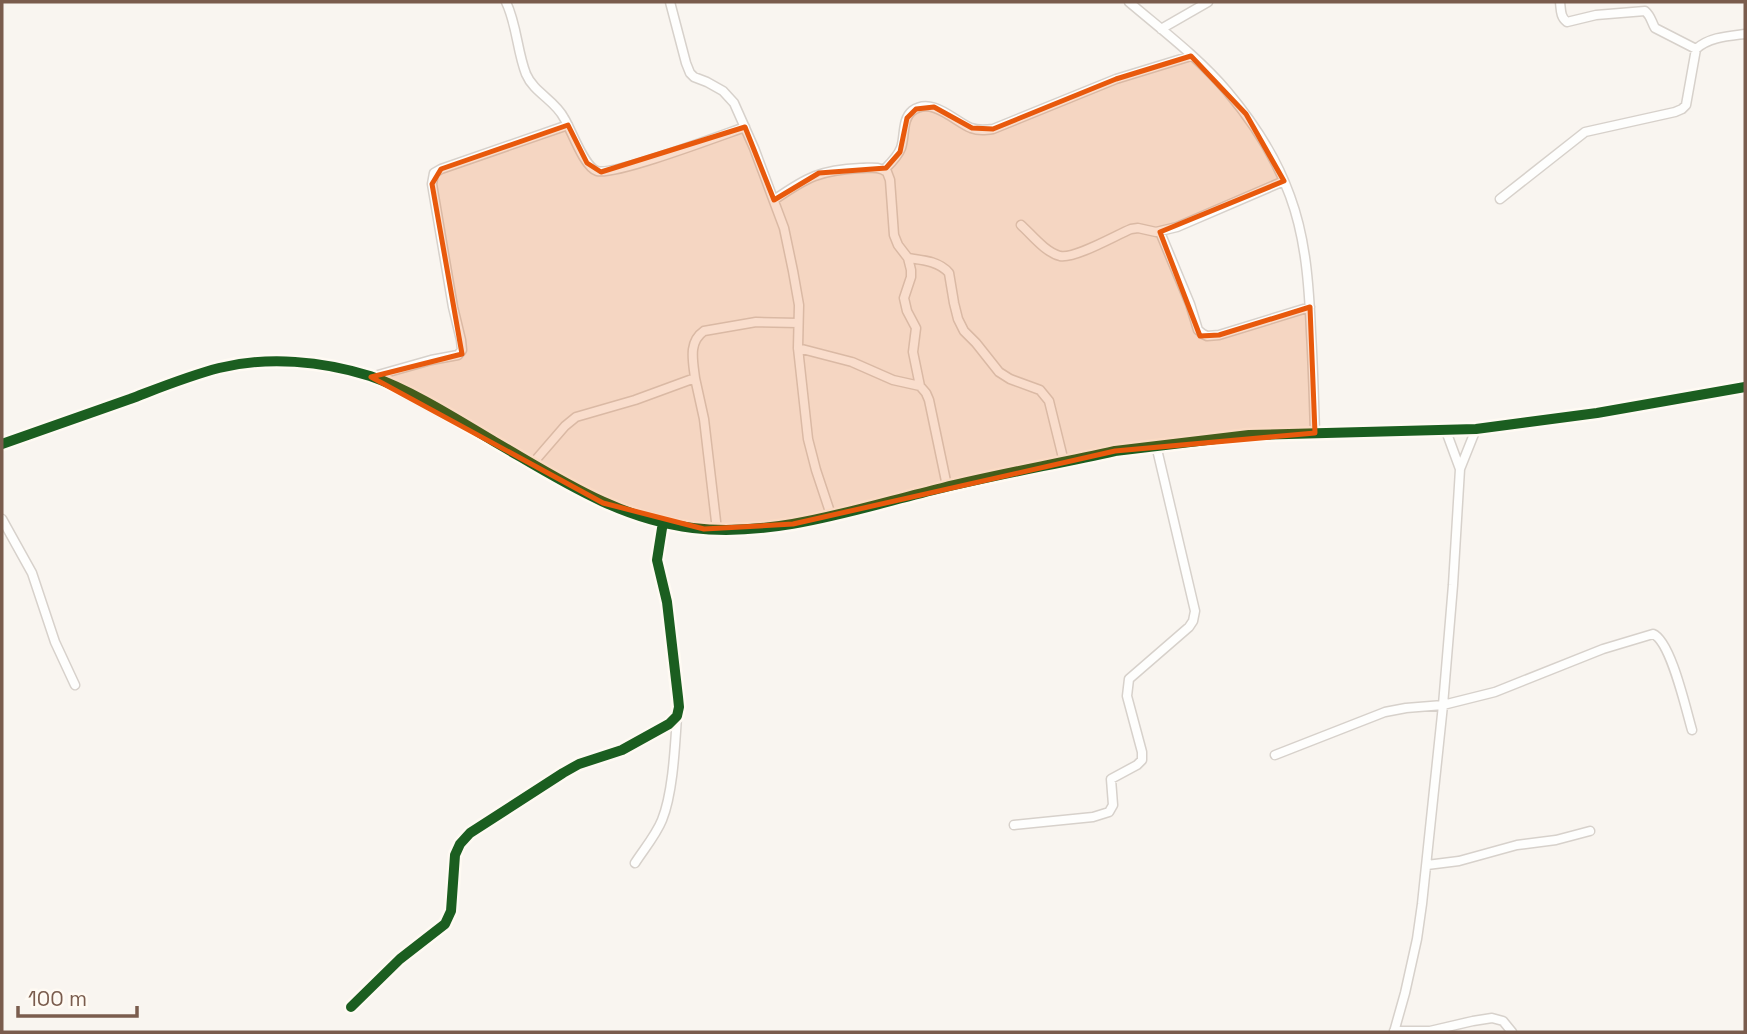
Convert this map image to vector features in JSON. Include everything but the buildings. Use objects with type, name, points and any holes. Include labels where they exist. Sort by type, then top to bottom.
[{"type":"street","points":[[506,2],[526,75],[537,90],[560,110],[593,170],[601,172],[623,168],[745,127]]},
{"type":"street","points":[[670,2],[690,73],[723,91],[734,103],[784,228],[799,305],[798,348],[808,439],[831,515]]},
{"type":"street","points":[[1129,2],[1226,90],[1266,144],[1284,181],[1302,237],[1310,307],[1315,433]]},
{"type":"street","points":[[1161,29],[1208,2]]},
{"type":"street","points":[[1560,2],[1561,15],[1567,22],[1596,15],[1645,11],[1650,15],[1655,28],[1696,49]]},
{"type":"street","points":[[1500,199],[1585,132],[1682,110],[1686,105],[1696,49],[1702,43],[1745,34]]},
{"type":"street","points":[[885,169],[900,152],[907,118],[916,109],[934,107],[972,128],[993,129],[1116,79],[1191,56]]},
{"type":"street","points":[[371,377],[458,355],[462,350],[432,184],[434,173],[568,125]]},
{"type":"street","points":[[774,200],[794,186],[827,171],[878,167],[887,172],[894,235],[908,258],[911,277],[904,303],[916,328],[913,352],[920,386],[929,400],[947,486]]},
{"type":"street","points":[[1021,225],[1048,250],[1065,256],[1081,252],[1131,229],[1160,232],[1202,218],[1284,181]]},
{"type":"street","points":[[1160,232],[1198,330],[1203,334],[1219,335],[1310,307]]},
{"type":"street","points":[[908,258],[926,261],[947,270],[958,319],[964,331],[999,372],[1040,390],[1045,395],[1052,410],[1064,462]]},
{"type":"street","points":[[717,530],[706,432],[695,378],[695,340],[710,329],[756,322],[799,323]]},
{"type":"street","points":[[798,348],[852,362],[887,377],[920,386]]},
{"type":"street","points":[[2,444],[204,373],[257,362],[295,362],[328,366],[371,377],[393,386],[603,503],[663,522],[717,530],[780,526],[947,486],[1156,445],[1235,436],[1476,429],[1610,411],[1745,387]]},
{"type":"street","points":[[533,463],[576,417],[635,400],[695,378]]},
{"type":"street","points":[[1476,429],[1461,469],[1443,705],[1417,940],[1394,1032],[1422,1032],[1492,1018],[1503,1021],[1512,1032]]},
{"type":"street","points":[[1446,431],[1461,469]]},
{"type":"street","points":[[1014,825],[1093,817],[1109,812],[1113,805],[1111,779],[1142,760],[1143,751],[1127,696],[1129,679],[1189,627],[1194,616],[1194,604],[1156,445]]},
{"type":"street","points":[[2,519],[32,573],[55,642],[75,685]]},
{"type":"street","points":[[635,863],[663,818],[670,787],[679,704],[667,602],[657,560],[663,522]]},
{"type":"street","points":[[1275,755],[1385,712],[1443,705],[1495,692],[1603,649],[1653,634],[1660,638],[1667,651],[1692,730]]},
{"type":"street","points":[[351,1007],[400,958],[445,924],[451,911],[455,855],[470,833],[563,772],[586,761],[622,750],[669,724],[677,716]]},
{"type":"street","points":[[1427,866],[1459,862],[1517,845],[1556,840],[1590,831]]},
{"type":"highlighted area","points":[[1191,56],[1246,114],[1284,181],[1160,232],[1200,336],[1219,335],[1310,307],[1315,433],[1115,451],[793,524],[704,529],[603,503],[371,377],[462,354],[432,184],[441,169],[568,125],[587,163],[601,172],[745,127],[774,200],[819,173],[886,168],[900,152],[907,118],[916,109],[934,107],[972,128],[993,129],[1116,79]]},
{"type":"cycle path","points":[[2,444],[219,368],[276,361],[314,364],[370,376],[402,389],[566,483],[614,507],[639,516],[693,528],[756,529],[819,519],[963,483],[1115,451],[1249,435],[1476,429],[1597,413],[1745,387]]},
{"type":"cycle path","points":[[351,1007],[400,959],[445,924],[451,911],[455,855],[470,833],[563,773],[579,764],[622,750],[669,724],[677,716],[679,707],[667,602],[657,560],[663,522]]}]
